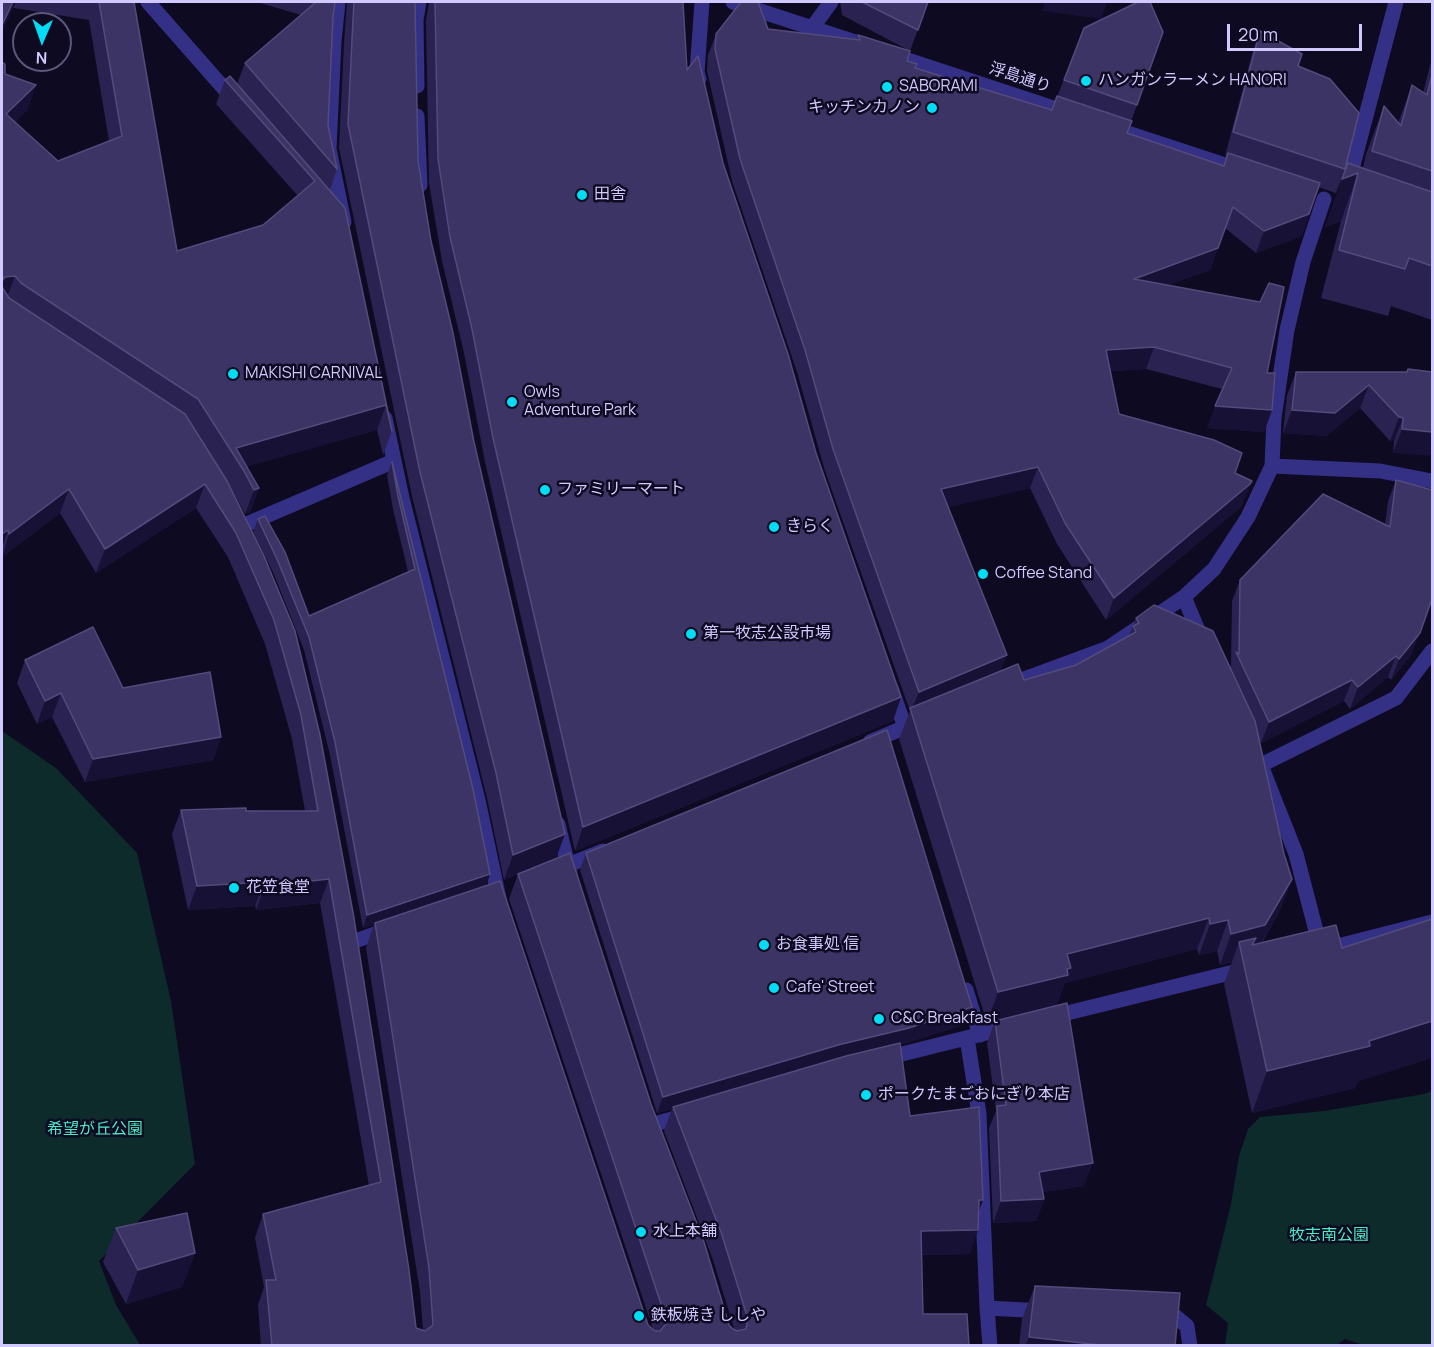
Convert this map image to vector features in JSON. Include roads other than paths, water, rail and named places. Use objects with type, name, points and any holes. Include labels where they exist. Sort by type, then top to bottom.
[{"type":"street","points":[[148,2],[247,114]]},
{"type":"street","points":[[322,201],[346,233],[329,149],[338,2]]},
{"type":"street","points":[[419,2],[416,20],[417,105],[419,184],[423,203]]},
{"type":"street","points":[[702,2],[698,72],[703,95]]},
{"type":"street","name":"浮島通り","points":[[733,2],[1256,176]]},
{"type":"street","points":[[812,28],[831,2]]},
{"type":"street","points":[[990,692],[1108,648],[1184,597],[1214,569],[1248,517],[1272,466],[1274,418],[1287,330],[1318,197],[1344,199],[1396,2]]},
{"type":"street","points":[[382,405],[478,800],[496,893],[504,914]]},
{"type":"street","points":[[231,509],[243,532],[394,461]]},
{"type":"street","points":[[1272,466],[1380,471],[1432,481]]},
{"type":"street","points":[[1184,597],[1211,659]]},
{"type":"street","points":[[1432,651],[1396,698],[1259,761],[1296,854],[1315,951],[1432,922]]},
{"type":"street","points":[[886,672],[905,727]]},
{"type":"street","points":[[857,747],[889,740],[905,727],[937,714]]},
{"type":"street","points":[[554,809],[567,865],[575,888]]},
{"type":"street","points":[[547,873],[622,843]]},
{"type":"street","points":[[355,941],[399,926]]},
{"type":"street","points":[[868,1063],[1264,964]]},
{"type":"street","points":[[963,979],[974,1036],[990,1346]]},
{"type":"street","points":[[651,1125],[705,1110]]},
{"type":"street","points":[[987,1308],[1058,1311]]},
{"type":"street","points":[[1140,1315],[1175,1316],[1187,1326],[1190,1346]]},
{"type":"place","name":"ハンガンラーメン HANORI","points":[[1086,81]]},
{"type":"place","name":"SABORAMI","points":[[887,87]]},
{"type":"place","name":"キッチンカノン","points":[[932,108]]},
{"type":"place","name":"田舎","points":[[582,195]]},
{"type":"place","name":"MAKISHI CARNIVAL","points":[[233,374]]},
{"type":"place","name":"Owls Adventure Park","points":[[512,402]]},
{"type":"place","name":"ファミリーマート","points":[[545,490]]},
{"type":"place","name":"きらく","points":[[774,527]]},
{"type":"place","name":"Coffee Stand","points":[[983,574]]},
{"type":"place","name":"第一牧志公設市場","points":[[691,634]]},
{"type":"place","name":"花笠食堂","points":[[234,888]]},
{"type":"place","name":"お食事処 信","points":[[764,945]]},
{"type":"place","name":"Cafe' Street","points":[[774,988]]},
{"type":"place","name":"C&C Breakfast","points":[[879,1019]]},
{"type":"place","name":"ポークたまごおにぎり本店","points":[[866,1095]]},
{"type":"place","name":"水上本舗","points":[[641,1232]]},
{"type":"place","name":"鉄板焼き ししや","points":[[639,1316]]},
{"type":"park label","name":"希望が丘公園","points":[[95,1130]]},
{"type":"park label","name":"牧志南公園","points":[[1329,1236]]}]
